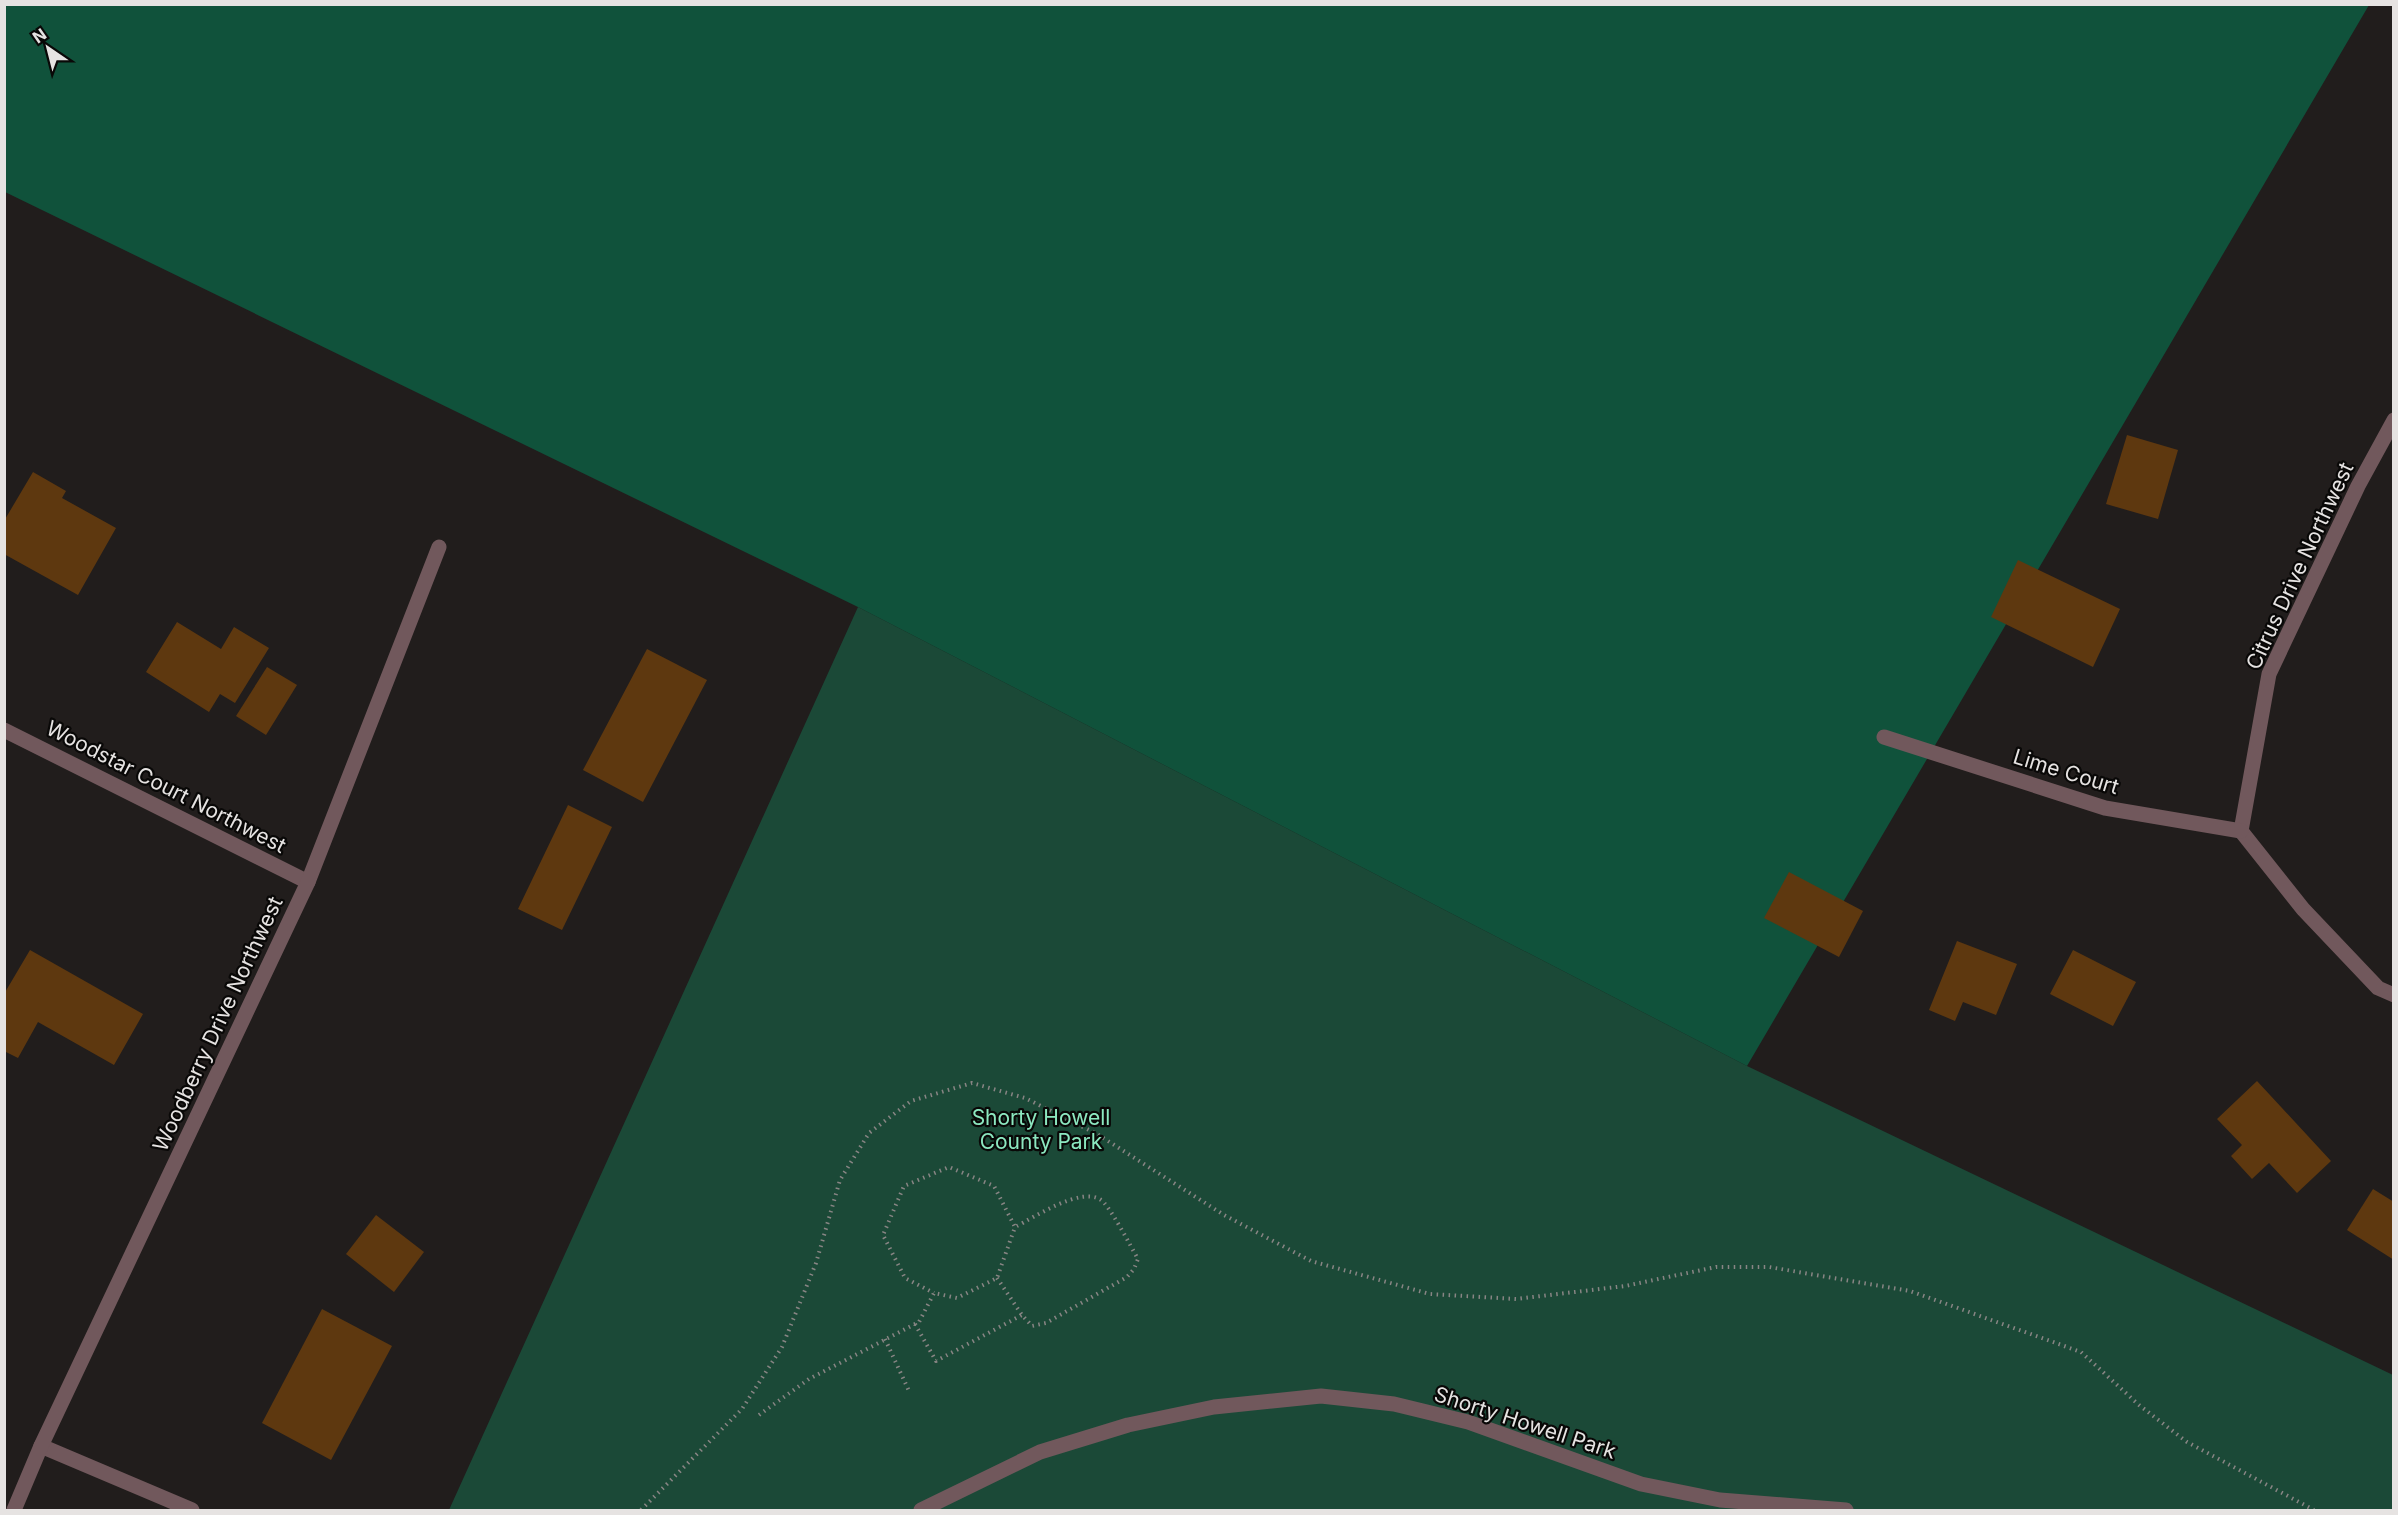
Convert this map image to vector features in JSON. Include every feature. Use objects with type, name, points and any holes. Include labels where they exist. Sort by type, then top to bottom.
[{"type":"street","name":"Citrus Drive Northwest","points":[[2241,831],[2269,674],[2358,486],[2394,420]]},
{"type":"street","name":"Woodberry Drive Northwest","points":[[14,1510],[41,1446],[308,882],[440,547]]},
{"type":"street","name":"Woodstar Court Northwest","points":[[4,730],[308,882]]},
{"type":"street","name":"Lime Court","points":[[1884,737],[2105,808],[2241,831]]},
{"type":"street","points":[[2241,831],[2303,909],[2378,988],[2394,996]]},
{"type":"street","name":"Shorty Howell Park","points":[[921,1510],[1040,1452],[1128,1425],[1214,1407],[1320,1396],[1394,1404],[1468,1422],[1641,1484],[1720,1500],[1846,1510]]},
{"type":"street","points":[[41,1446],[192,1510]]},
{"type":"path","points":[[641,1510],[742,1409],[782,1347],[816,1263],[840,1180],[869,1132],[911,1101],[972,1083],[1026,1098],[1097,1134],[1224,1215],[1311,1261],[1430,1294],[1516,1299],[1625,1287],[1704,1269],[1737,1267],[1768,1267],[1910,1291],[2081,1352],[2139,1404],[2187,1442],[2314,1510]]},
{"type":"path","points":[[997,1278],[1022,1316],[1032,1326],[1046,1323],[1127,1277],[1134,1269],[1138,1259],[1103,1201],[1091,1195],[1078,1196],[1015,1227],[997,1278],[957,1298],[934,1293],[905,1278],[883,1235],[904,1186],[949,1167],[994,1186],[1015,1227]]},
{"type":"path","points":[[759,1414],[809,1379],[919,1322],[934,1293]]},
{"type":"path","points":[[915,1324],[936,1361],[1022,1316]]},
{"type":"path","points":[[885,1339],[909,1391]]},
{"type":"green space","points":[[4,5],[2369,5],[1747,1066],[858,607],[5,192]]},
{"type":"green space","name":"Shorty Howell County Park","points":[[858,607],[1747,1066],[2393,1375],[2393,1510],[449,1510]]},
{"type":"building","points":[[2127,435],[2178,450],[2158,519],[2106,504]]},
{"type":"building","points":[[33,472],[66,491],[62,498],[116,528],[78,595],[4,554],[4,521]]},
{"type":"building","points":[[2018,560],[2120,609],[2093,667],[1991,617]]},
{"type":"building","points":[[177,622],[221,649],[234,627],[269,648],[235,703],[220,694],[209,712],[146,672]]},
{"type":"building","points":[[647,649],[707,680],[643,802],[583,770]]},
{"type":"building","points":[[267,667],[297,685],[266,735],[236,716]]},
{"type":"building","points":[[568,805],[612,827],[562,930],[518,909]]},
{"type":"building","points":[[1789,872],[1863,911],[1839,957],[1764,918]]},
{"type":"building","points":[[1957,941],[2017,964],[1996,1015],[1963,1002],[1955,1021],[1929,1010]]},
{"type":"building","points":[[30,950],[143,1014],[114,1065],[38,1022],[18,1058],[4,1051],[4,994]]},
{"type":"building","points":[[2073,950],[2136,982],[2113,1026],[2050,994]]},
{"type":"building","points":[[2257,1081],[2331,1161],[2297,1193],[2269,1163],[2252,1179],[2231,1156],[2242,1145],[2217,1119]]},
{"type":"building","points":[[2373,1189],[2394,1202],[2394,1260],[2347,1230]]},
{"type":"building","points":[[376,1215],[424,1252],[394,1292],[346,1254]]},
{"type":"building","points":[[322,1309],[392,1346],[331,1460],[262,1423]]}]
